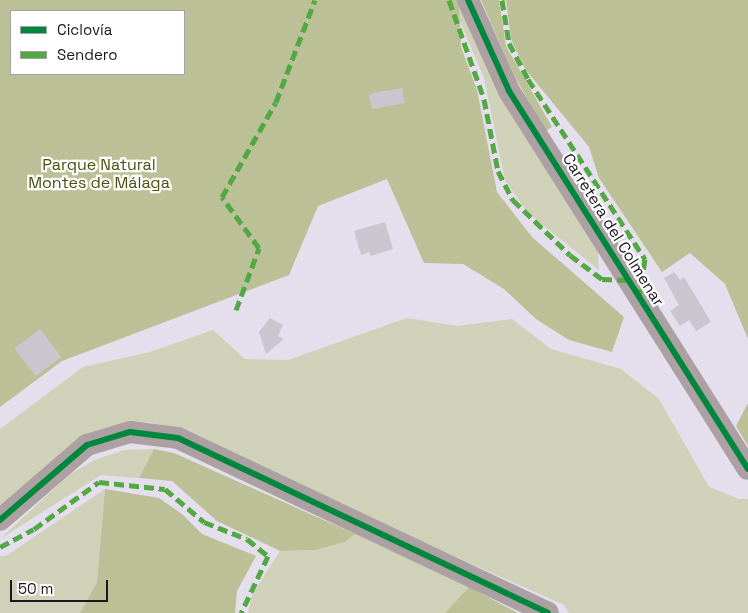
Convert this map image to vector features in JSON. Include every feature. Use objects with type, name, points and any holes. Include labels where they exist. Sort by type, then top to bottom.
[{"type":"main road","name":"Carretera del Colmenar","points":[[468,0],[509,91],[748,468]]},
{"type":"main road","points":[[0,520],[87,445],[130,432],[178,438],[548,613]]},
{"type":"green space","name":"Parque Natural Montes de Málaga","points":[[0,0],[459,0],[461,47],[477,90],[497,192],[532,237],[624,317],[612,352],[569,340],[536,319],[504,289],[463,264],[424,263],[387,179],[318,206],[289,275],[62,361],[0,407]]},
{"type":"green space","points":[[459,0],[597,243],[599,270],[527,212],[505,180],[484,78],[460,21]]},
{"type":"green space","points":[[481,0],[499,0],[506,46],[552,127],[545,131],[514,75]]},
{"type":"green space","points":[[506,0],[748,0],[748,339],[725,284],[690,253],[662,272],[599,178],[589,147],[525,69],[511,39]]},
{"type":"green space","points":[[407,318],[457,326],[512,319],[551,349],[621,369],[659,399],[709,487],[739,499],[748,499],[748,613],[569,613],[564,605],[357,513],[188,430],[147,422],[102,429],[0,506],[0,429],[83,367],[150,352],[213,330],[245,359],[288,360]]},
{"type":"green space","points":[[748,403],[748,446],[736,426]]},
{"type":"green space","points":[[154,449],[139,478],[101,475],[0,539],[69,475],[94,460],[124,450]]},
{"type":"green space","points":[[154,449],[174,453],[355,534],[345,542],[316,550],[280,551],[217,521],[172,481],[139,478]]},
{"type":"green space","points":[[105,489],[97,582],[80,613],[0,613],[0,556],[6,556]]},
{"type":"green space","points":[[105,489],[159,498],[182,514],[202,534],[256,556],[237,591],[235,613],[80,613],[97,582]]},
{"type":"green space","points":[[355,534],[469,587],[445,613],[248,613],[252,595],[280,551],[316,550],[345,542]]},
{"type":"green space","points":[[469,587],[518,613],[445,613]]},
{"type":"building","points":[[402,88],[405,103],[372,109],[369,96],[372,93]]},
{"type":"building","points":[[385,222],[393,249],[371,256],[369,252],[361,255],[354,231]]},
{"type":"building","points":[[674,272],[680,280],[684,277],[711,322],[696,331],[689,320],[680,326],[670,311],[679,305],[664,278]]},
{"type":"building","points":[[270,318],[283,325],[278,336],[284,339],[266,354],[259,332]]},
{"type":"building","points":[[40,329],[61,357],[36,376],[14,348]]},
{"type":"marked path","points":[[236,310],[259,248],[222,197],[276,102],[315,0]]},
{"type":"marked path","points":[[449,0],[484,99],[498,171],[513,200],[570,255],[602,279],[629,280]]},
{"type":"marked path","points":[[502,0],[509,43],[528,79],[645,259],[639,295]]},
{"type":"marked path","points":[[0,547],[34,529],[99,482],[165,489],[204,522],[247,539],[268,556],[241,613]]},
{"type":"cycle path","points":[[468,0],[509,91],[748,469]]},
{"type":"cycle path","points":[[0,520],[87,445],[130,432],[178,438],[548,613]]}]
